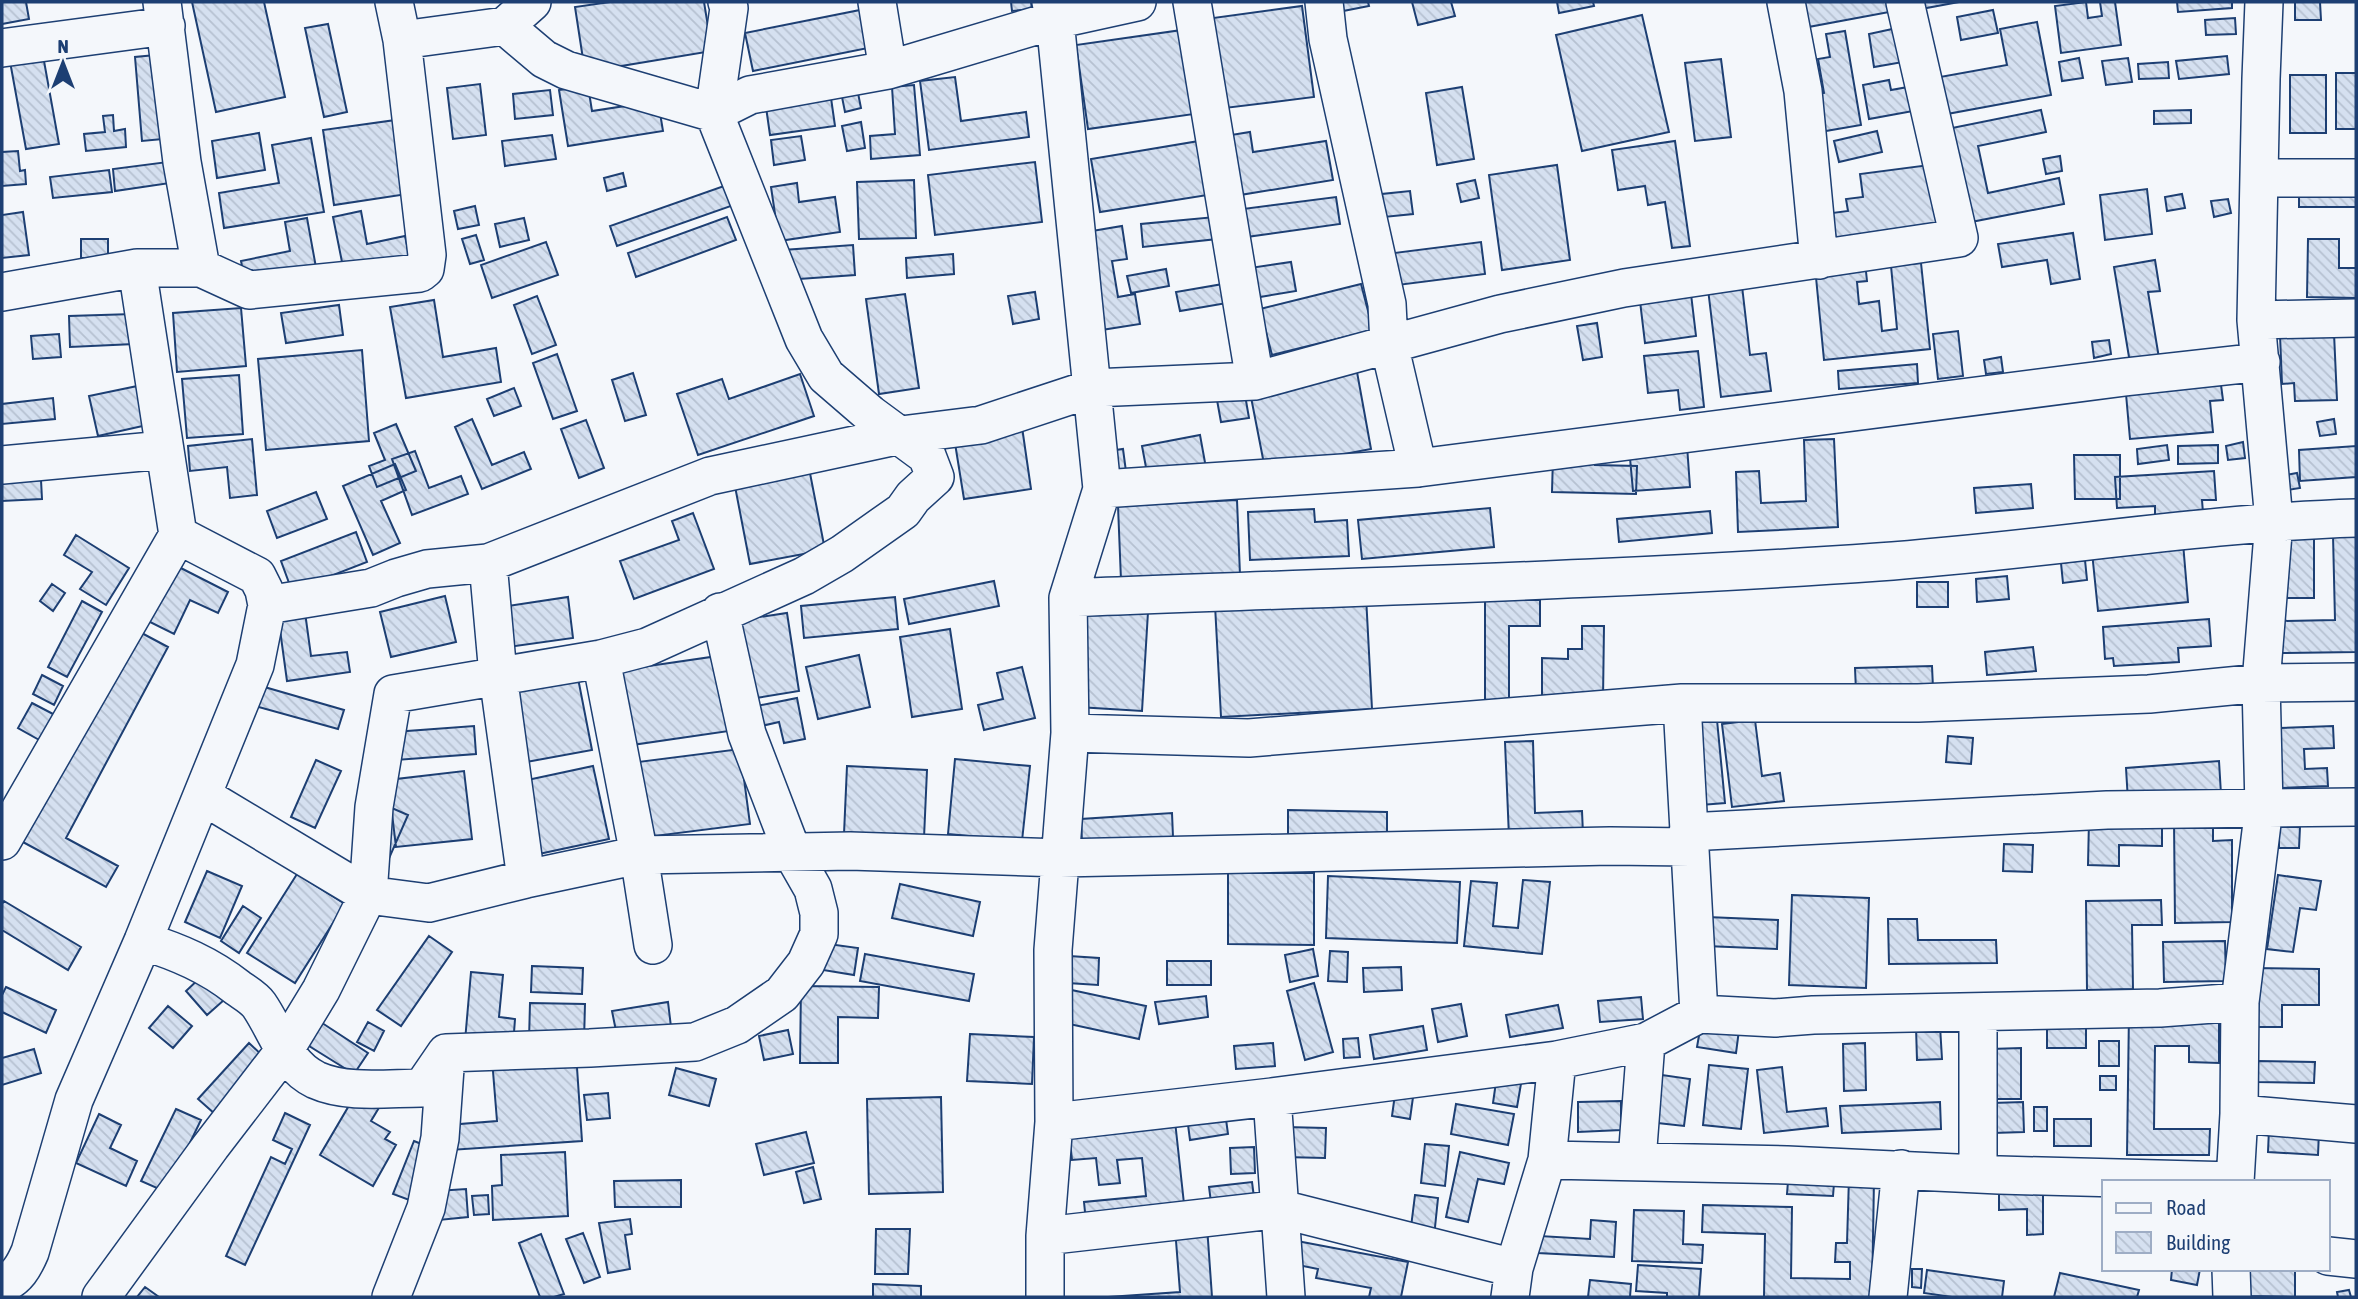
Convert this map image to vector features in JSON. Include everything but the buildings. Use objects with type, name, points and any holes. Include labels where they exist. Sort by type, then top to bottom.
[{"type":"street","points":[[2,292],[137,268],[201,268],[249,290],[419,273],[425,270],[426,256],[402,40],[394,2]]},
{"type":"street","points":[[101,1297],[284,1051],[321,990],[368,895],[374,807],[393,694],[600,659],[647,647],[804,576],[842,554],[903,511],[913,497],[935,477],[927,456],[870,414],[826,376],[804,339],[714,113],[729,8],[727,2]]},
{"type":"street","points":[[877,2],[888,69]]},
{"type":"street","points":[[402,40],[518,14],[544,59],[566,70],[714,113],[750,95],[888,69],[1053,11],[1137,2]]},
{"type":"street","points":[[1192,2],[1255,381]]},
{"type":"street","points":[[1324,2],[1328,39],[1387,303],[1389,344],[1418,468]]},
{"type":"street","points":[[1786,2],[1803,91],[1819,260]]},
{"type":"street","points":[[267,605],[371,588],[427,569],[488,564],[710,476],[901,435],[981,425],[1093,388],[1255,381],[1500,314],[1624,288],[1959,238],[1905,2]]},
{"type":"street","points":[[2235,1180],[2240,1002],[2264,807],[2261,684],[2274,521],[2256,320],[2264,2]]},
{"type":"street","points":[[1045,1297],[1045,1236],[1054,1122],[1053,950],[1070,733],[1068,598],[1102,489],[1053,11]]},
{"type":"street","points":[[2,48],[164,14],[182,162],[201,268]]},
{"type":"street","points":[[2260,178],[2356,178]]},
{"type":"street","points":[[2,841],[178,535],[137,268]]},
{"type":"street","points":[[2256,320],[2356,318]]},
{"type":"street","points":[[1102,489],[1418,468],[2261,362]]},
{"type":"street","points":[[2,465],[164,450]]},
{"type":"street","points":[[1068,598],[1627,576],[1880,562],[2274,521],[2356,518]]},
{"type":"street","points":[[2,1284],[11,1281],[23,1268],[30,1252],[74,1100],[144,941],[255,665],[267,605],[257,576],[178,535]]},
{"type":"street","points":[[488,564],[498,675],[526,879]]},
{"type":"street","points":[[446,1053],[695,1042],[737,1025],[782,994],[806,963],[819,934],[819,913],[813,889],[793,854],[747,734],[720,612]]},
{"type":"street","points":[[600,659],[639,855],[653,944]]},
{"type":"street","points":[[1070,733],[1249,737],[1682,703],[1918,704],[2149,694],[2261,684],[2356,682]]},
{"type":"street","points":[[1682,703],[1699,1014]]},
{"type":"street","points":[[203,796],[368,895],[429,903],[639,855],[850,851],[1060,858],[1610,846],[2107,810],[2356,807]]},
{"type":"street","points":[[144,941],[182,954],[229,980],[257,1003],[284,1051],[303,1072],[315,1080],[336,1087],[422,1088],[446,1053]]},
{"type":"street","points":[[1054,1122],[1557,1060],[1646,1042],[1699,1014],[1774,1018],[2160,1008],[2240,1002]]},
{"type":"street","points":[[1978,1012],[1978,1174]]},
{"type":"street","points":[[1637,1160],[1646,1042]]},
{"type":"street","points":[[391,1297],[426,1208],[440,1138],[446,1053]]},
{"type":"street","points":[[1045,1236],[1281,1209],[1512,1282],[1546,1160],[1557,1060]]},
{"type":"street","points":[[1272,1097],[1286,1297]]},
{"type":"street","points":[[2239,1114],[2356,1124]]},
{"type":"street","points":[[1546,1160],[1637,1160],[2171,1180]]},
{"type":"street","points":[[1888,1297],[1901,1169]]},
{"type":"street","points":[[2330,1256],[2356,1259]]},
{"type":"street","points":[[2231,1271],[2232,1297]]}]
